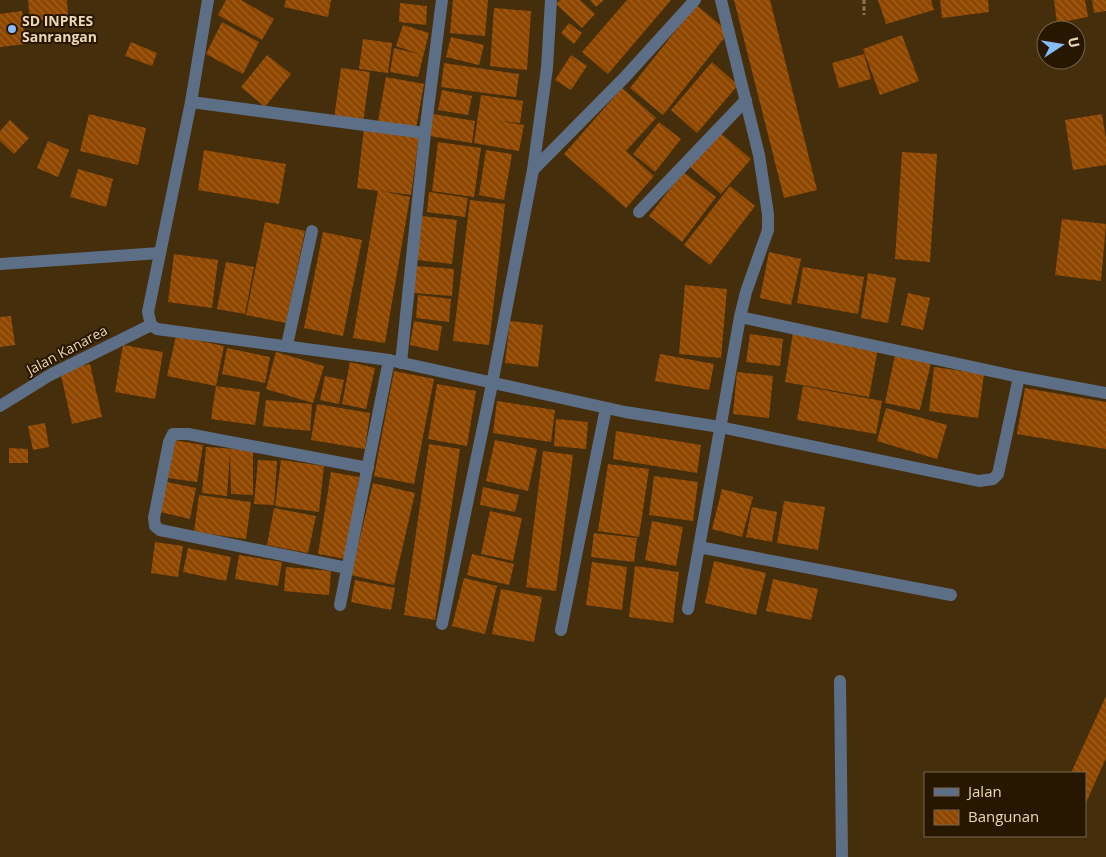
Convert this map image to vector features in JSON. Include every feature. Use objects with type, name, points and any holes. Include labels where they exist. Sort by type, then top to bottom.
[{"type":"street","points":[[208,0],[191,102],[148,312],[150,325],[162,330],[287,345],[395,362],[606,408],[720,427],[988,481],[998,474],[1019,377]]},
{"type":"street","points":[[340,605],[368,468],[395,362],[442,0]]},
{"type":"street","points":[[442,624],[492,384],[533,170],[547,68],[551,0]]},
{"type":"street","points":[[533,170],[625,77],[695,0]]},
{"type":"street","points":[[688,609],[740,317],[746,292],[768,230],[767,196],[721,0]]},
{"type":"street","points":[[639,212],[746,100]]},
{"type":"street","points":[[191,102],[425,133]]},
{"type":"street","points":[[287,345],[312,231]]},
{"type":"street","points":[[0,264],[160,253]]},
{"type":"street","points":[[740,317],[1019,377],[1106,393]]},
{"type":"street","name":"Jalan Kanarea","points":[[0,406],[50,375],[150,325]]},
{"type":"street","points":[[561,630],[606,408]]},
{"type":"street","points":[[348,568],[160,530],[155,526],[154,518],[169,442],[173,434],[188,434],[368,468]]},
{"type":"street","points":[[700,547],[951,595]]},
{"type":"street","points":[[840,681],[842,857]]},
{"type":"path","points":[[864,0],[864,15]]},
{"type":"building","name":"SD INPRES Sanrangan","points":[[28,0],[67,0],[68,17],[30,21]]},
{"type":"building","points":[[226,0],[241,0],[274,19],[262,40],[218,15]]},
{"type":"building","points":[[286,0],[331,0],[328,17],[284,7]]},
{"type":"building","points":[[453,0],[488,0],[485,36],[450,33]]},
{"type":"building","points":[[560,0],[580,0],[595,14],[582,28],[556,4]]},
{"type":"building","points":[[590,0],[604,0],[596,7]]},
{"type":"building","points":[[627,0],[671,0],[608,74],[582,52]]},
{"type":"building","points":[[734,0],[770,0],[817,190],[784,198]]},
{"type":"building","points":[[878,0],[931,0],[934,10],[886,24]]},
{"type":"building","points":[[940,0],[988,0],[989,12],[942,18]]},
{"type":"building","points":[[1054,0],[1085,0],[1088,17],[1072,20],[1057,20]]},
{"type":"building","points":[[1092,0],[1106,0],[1106,11],[1094,13]]},
{"type":"building","points":[[400,3],[427,6],[426,25],[399,22]]},
{"type":"building","points":[[696,5],[729,32],[663,115],[630,88]]},
{"type":"building","points":[[494,8],[531,11],[527,70],[490,66]]},
{"type":"building","name":"SD INPRES Sanrangan","points":[[22,11],[26,44],[0,47],[0,14]]},
{"type":"building","points":[[222,22],[259,42],[243,74],[206,54]]},
{"type":"building","points":[[569,23],[582,33],[574,44],[561,33]]},
{"type":"building","points":[[403,25],[429,33],[418,77],[390,72],[394,48],[419,54],[396,46]]},
{"type":"building","points":[[902,35],[919,81],[880,95],[863,49]]},
{"type":"building","points":[[451,37],[484,45],[479,65],[446,57]]},
{"type":"building","points":[[363,39],[392,43],[388,73],[359,69]]},
{"type":"building","points":[[131,42],[157,53],[152,66],[125,56]]},
{"type":"building","points":[[864,54],[871,79],[839,88],[832,63]]},
{"type":"building","points":[[267,55],[291,74],[265,107],[241,87]]},
{"type":"building","points":[[571,55],[587,66],[571,90],[555,80]]},
{"type":"building","points":[[712,62],[738,85],[697,133],[671,110]]},
{"type":"building","points":[[444,63],[519,74],[516,97],[441,87]]},
{"type":"building","points":[[341,68],[370,72],[363,123],[334,119]]},
{"type":"building","points":[[386,77],[424,84],[416,128],[378,121]]},
{"type":"building","points":[[622,88],[656,118],[626,151],[654,176],[626,208],[564,154]]},
{"type":"building","points":[[442,90],[472,96],[468,115],[438,110]]},
{"type":"building","points":[[481,95],[523,101],[520,123],[500,121],[524,125],[519,151],[474,143]]},
{"type":"building","points":[[89,114],[146,128],[138,165],[80,151]]},
{"type":"building","points":[[433,114],[475,121],[472,143],[430,136]]},
{"type":"building","points":[[1102,114],[1106,139],[1106,165],[1073,170],[1065,120]]},
{"type":"building","points":[[10,120],[29,138],[14,154],[0,141],[0,131]]},
{"type":"building","points":[[659,122],[681,139],[655,172],[633,154]]},
{"type":"building","points":[[364,128],[419,136],[411,195],[382,191],[410,197],[385,343],[353,338],[378,191],[357,188]]},
{"type":"building","points":[[718,131],[751,159],[721,194],[688,165]]},
{"type":"building","points":[[48,141],[69,150],[58,177],[37,168]]},
{"type":"building","points":[[438,142],[481,148],[474,197],[432,191]]},
{"type":"building","points":[[204,150],[286,164],[279,204],[198,190]]},
{"type":"building","points":[[486,150],[512,154],[504,200],[479,195]]},
{"type":"building","points":[[902,152],[937,154],[930,262],[895,259]]},
{"type":"building","points":[[78,169],[113,179],[106,207],[70,197]]},
{"type":"building","points":[[683,172],[716,197],[682,242],[649,216]]},
{"type":"building","points":[[730,186],[755,206],[710,265],[684,245]]},
{"type":"building","points":[[429,192],[468,198],[465,217],[427,212]]},
{"type":"building","points":[[470,200],[505,204],[489,345],[453,341]]},
{"type":"building","points":[[422,216],[457,220],[452,264],[417,260]]},
{"type":"building","points":[[1062,219],[1106,224],[1101,281],[1055,275]]},
{"type":"building","points":[[265,222],[305,231],[286,323],[246,315]]},
{"type":"building","points":[[323,232],[362,240],[343,336],[304,328]]},
{"type":"building","points":[[769,252],[801,259],[791,305],[760,298]]},
{"type":"building","points":[[174,254],[218,260],[212,308],[168,302]]},
{"type":"building","points":[[226,262],[254,267],[245,314],[217,309]]},
{"type":"building","points":[[416,266],[454,269],[452,296],[413,293]]},
{"type":"building","points":[[803,267],[864,277],[858,314],[797,303]]},
{"type":"building","points":[[868,273],[896,278],[888,323],[861,318]]},
{"type":"building","points":[[685,285],[727,289],[721,358],[679,354]]},
{"type":"building","points":[[908,293],[930,298],[923,330],[901,325]]},
{"type":"building","points":[[418,295],[451,299],[449,322],[416,318]]},
{"type":"building","points":[[11,316],[15,345],[0,347],[0,317]]},
{"type":"building","points":[[414,321],[442,326],[438,351],[410,345]]},
{"type":"building","points":[[510,321],[543,325],[538,367],[505,363]]},
{"type":"building","points":[[793,333],[878,348],[869,397],[785,382]]},
{"type":"building","points":[[750,334],[783,339],[780,366],[746,362]]},
{"type":"building","points":[[176,336],[224,346],[216,386],[167,376]]},
{"type":"building","points":[[123,345],[163,352],[155,399],[115,392]]},
{"type":"building","points":[[227,348],[270,357],[265,383],[222,374]]},
{"type":"building","points":[[276,352],[324,366],[313,403],[266,389]]},
{"type":"building","points":[[660,354],[714,364],[709,390],[655,381]]},
{"type":"building","points":[[895,355],[931,363],[920,410],[885,403]]},
{"type":"building","points":[[350,362],[375,368],[366,409],[342,404]]},
{"type":"building","points":[[90,364],[102,417],[72,424],[60,371]]},
{"type":"building","points":[[934,367],[984,374],[978,418],[929,411]]},
{"type":"building","points":[[394,371],[434,379],[414,484],[374,476]]},
{"type":"building","points":[[737,372],[773,376],[769,418],[733,414]]},
{"type":"building","points":[[325,376],[344,380],[339,404],[320,400]]},
{"type":"building","points":[[437,384],[476,391],[467,446],[428,439]]},
{"type":"building","points":[[216,386],[260,392],[255,425],[211,419]]},
{"type":"building","points":[[803,386],[882,401],[876,434],[797,420]]},
{"type":"building","points":[[1025,388],[1106,402],[1106,449],[1017,434]]},
{"type":"building","points":[[266,400],[312,404],[310,431],[263,426]]},
{"type":"building","points":[[497,401],[555,410],[551,442],[493,433]]},
{"type":"building","points":[[317,404],[370,413],[365,449],[311,440]]},
{"type":"building","points":[[886,408],[947,425],[937,459],[877,441]]},
{"type":"building","points":[[556,419],[588,422],[586,449],[554,446]]},
{"type":"building","points":[[45,423],[49,447],[33,450],[28,426]]},
{"type":"building","points":[[616,431],[701,445],[697,473],[613,459]]},
{"type":"building","points":[[173,440],[203,445],[197,482],[168,478]]},
{"type":"building","points":[[495,440],[537,449],[528,491],[486,481]]},
{"type":"building","points":[[429,444],[460,449],[435,620],[404,615]]},
{"type":"building","points":[[206,447],[253,450],[253,495],[231,494],[230,453],[227,496],[202,493]]},
{"type":"building","points":[[9,448],[28,449],[28,463],[9,463]]},
{"type":"building","points":[[543,451],[573,455],[556,591],[526,587]]},
{"type":"building","points":[[258,460],[277,461],[274,505],[254,504]]},
{"type":"building","points":[[281,460],[324,466],[319,512],[275,506]]},
{"type":"building","points":[[608,464],[649,469],[639,537],[598,531]]},
{"type":"building","points":[[331,472],[359,477],[346,559],[318,554]]},
{"type":"building","points":[[654,476],[698,482],[693,521],[649,515]]},
{"type":"building","points":[[167,482],[196,488],[190,519],[160,512]]},
{"type":"building","points":[[373,483],[415,493],[394,585],[351,575]]},
{"type":"building","points":[[483,487],[519,495],[515,512],[480,505]]},
{"type":"building","points":[[722,489],[753,497],[742,537],[712,529]]},
{"type":"building","points":[[199,495],[251,502],[246,539],[194,532]]},
{"type":"building","points":[[784,501],[825,507],[818,550],[777,543]]},
{"type":"building","points":[[752,507],[777,512],[772,542],[746,537]]},
{"type":"building","points":[[274,508],[316,516],[308,553],[267,545]]},
{"type":"building","points":[[490,511],[522,518],[513,561],[481,554]]},
{"type":"building","points":[[652,521],[683,527],[676,566],[645,560]]},
{"type":"building","points":[[594,533],[637,538],[634,562],[591,557]]},
{"type":"building","points":[[155,542],[183,546],[178,577],[151,573]]},
{"type":"building","points":[[188,548],[231,557],[226,581],[183,572]]},
{"type":"building","points":[[472,554],[514,564],[509,585],[467,575]]},
{"type":"building","points":[[239,555],[282,562],[278,586],[235,579]]},
{"type":"building","points":[[714,561],[766,573],[756,615],[705,603]]},
{"type":"building","points":[[592,562],[627,567],[622,610],[586,605]]},
{"type":"building","points":[[635,566],[679,572],[673,623],[629,617]]},
{"type":"building","points":[[286,567],[331,571],[329,595],[284,591]]},
{"type":"building","points":[[464,578],[497,586],[485,634],[452,626]]},
{"type":"building","points":[[773,579],[818,589],[811,620],[766,611]]},
{"type":"building","points":[[355,580],[395,588],[391,610],[351,602]]},
{"type":"building","points":[[501,589],[542,597],[534,642],[492,634]]},
{"type":"building","points":[[1106,696],[1106,758],[1086,803],[1086,772],[1071,772]]},
{"type":"place","name":"SD INPRES Sanrangan","points":[[12,29]]}]
